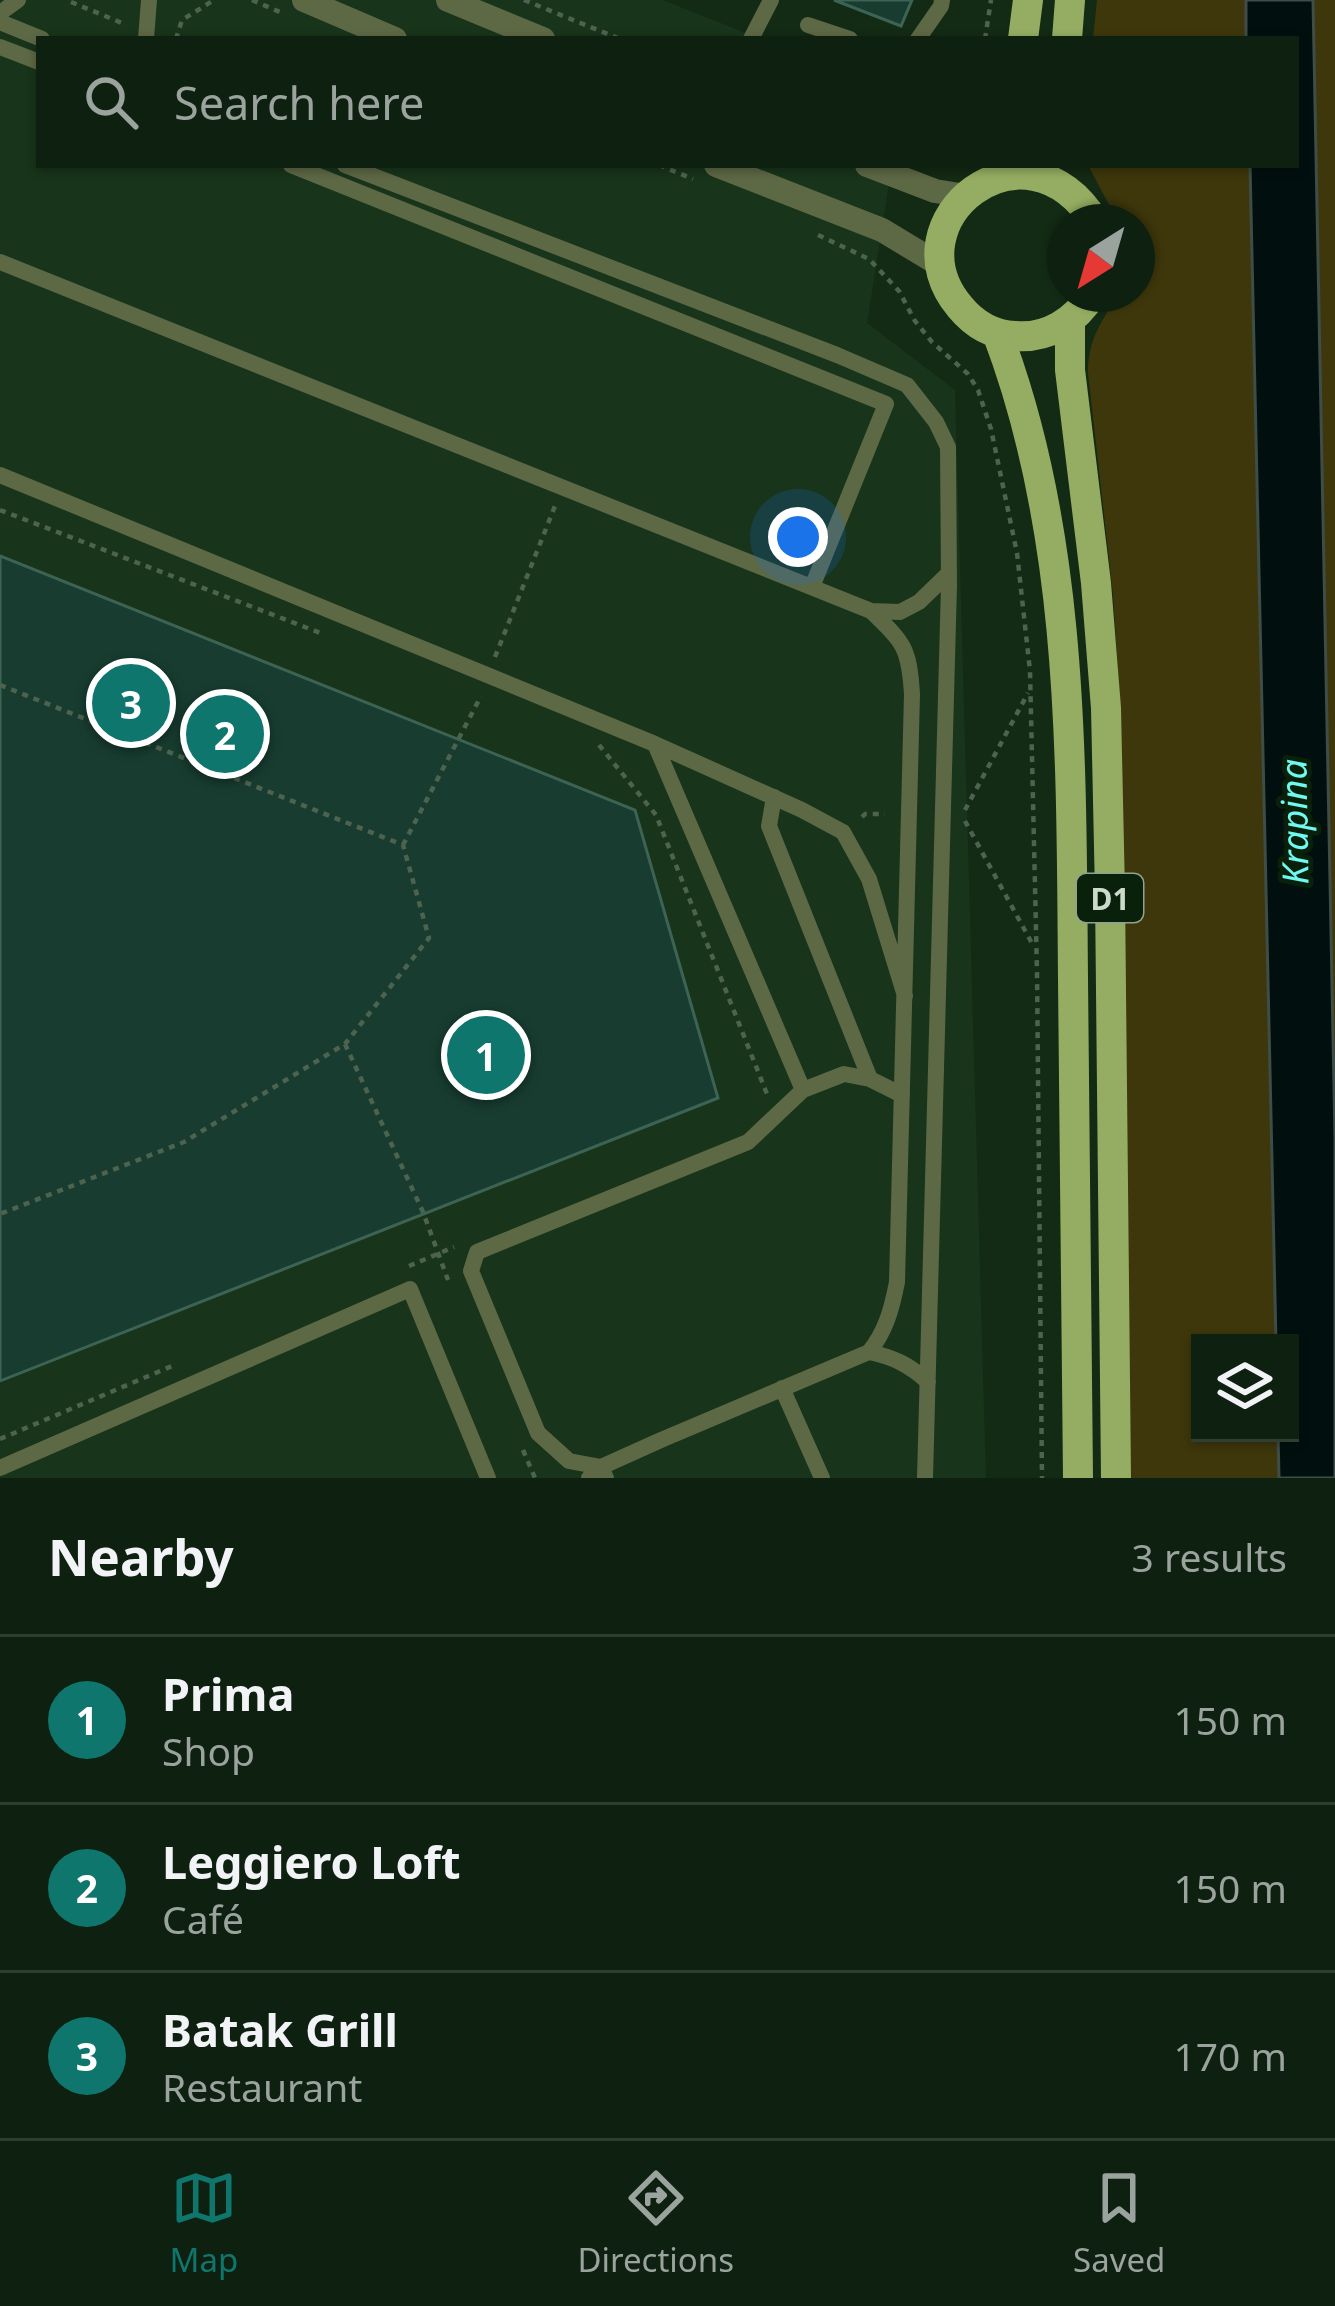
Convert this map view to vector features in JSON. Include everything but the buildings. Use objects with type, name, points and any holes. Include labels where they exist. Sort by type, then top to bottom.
[{"type":"main road","points":[[1023,36],[1028,0]]},
{"type":"main road","points":[[1067,36],[1070,0]]},
{"type":"main road","points":[[1076,312],[1057,328],[1028,336],[997,333],[963,312],[951,296],[940,251],[946,223],[966,196],[998,172],[1054,182],[1069,178],[1084,204]]},
{"type":"main road","name":"D1","points":[[1070,320],[1070,370],[1106,708],[1116,1478]]},
{"type":"main road","name":"D1","points":[[997,333],[1015,383],[1034,463],[1063,624],[1071,807],[1078,1478]]},
{"type":"street","points":[[304,0],[387,36]]},
{"type":"street","points":[[448,0],[536,36]]},
{"type":"street","points":[[875,168],[935,191],[966,196]]},
{"type":"street","points":[[709,174],[882,230],[940,265]]},
{"type":"lane","points":[[18,0],[0,18],[36,36]]},
{"type":"lane","points":[[146,36],[149,0]]},
{"type":"lane","points":[[753,36],[771,0]]},
{"type":"lane","points":[[920,36],[942,0]]},
{"type":"lane","points":[[808,25],[841,36]]},
{"type":"lane","points":[[0,46],[36,61]]},
{"type":"lane","points":[[298,168],[886,404],[812,587]]},
{"type":"lane","points":[[353,168],[907,385],[949,447],[926,1478]]},
{"type":"lane","points":[[0,262],[871,611],[900,613],[949,573]]},
{"type":"lane","points":[[0,475],[655,744],[843,832],[869,879],[904,995]]},
{"type":"lane","points":[[871,611],[910,657],[913,694],[897,1282],[891,1312],[868,1352],[599,1474],[569,1461],[538,1433],[471,1271],[477,1252],[748,1142],[803,1090],[844,1075],[870,1079],[902,1095]]},
{"type":"lane","points":[[655,744],[803,1090]]},
{"type":"lane","points":[[774,797],[769,826],[870,1079]]},
{"type":"lane","points":[[0,1468],[410,1289],[488,1478]]},
{"type":"lane","points":[[868,1352],[912,1367],[928,1382]]},
{"type":"lane","points":[[782,1388],[821,1478]]},
{"type":"path","points":[[177,36],[182,20],[214,0]]},
{"type":"path","points":[[524,0],[613,36]]},
{"type":"path","points":[[986,36],[992,0]]},
{"type":"path","points":[[71,2],[122,23]]},
{"type":"path","points":[[676,168],[709,174]]},
{"type":"path","points":[[807,230],[869,259],[899,291],[932,343],[968,374],[992,429],[1017,553],[1030,671],[1042,1478]]},
{"type":"path","points":[[0,510],[328,636]]},
{"type":"path","points":[[0,686],[403,845],[429,938],[344,1043],[184,1142],[0,1214]]},
{"type":"path","points":[[592,736],[656,815],[768,1091],[760,1110]]},
{"type":"path","points":[[962,815],[1035,949]]},
{"type":"path","points":[[344,1043],[423,1212],[455,1294]]},
{"type":"path","points":[[393,1272],[458,1246]]},
{"type":"path","points":[[0,1438],[175,1365]]},
{"type":"path","points":[[518,1437],[535,1478]]},
{"type":"shaded area","points":[[0,0],[663,0],[753,36],[36,36],[36,168],[892,168],[867,323],[955,390],[986,1478],[0,1478]]},
{"type":"shaded area","points":[[1097,0],[1246,0],[1246,36],[1093,36]]},
{"type":"shaded area","points":[[1313,0],[1335,0],[1335,1139],[1332,1081]]},
{"type":"shaded area","points":[[1090,168],[1250,168],[1276,1334],[1191,1334],[1191,1442],[1278,1442],[1279,1478],[1130,1478],[1121,718],[1113,594],[1088,373],[1093,340],[1108,312],[1155,312],[1155,204],[1109,204]]},
{"type":"water","name":"Krapina","points":[[1246,0],[1313,0],[1335,1139],[1335,1478],[1279,1478],[1278,1442],[1299,1442],[1299,1334],[1276,1334],[1250,168],[1299,168],[1299,36],[1246,36]]},
{"type":"place","name":"Batak Grill","points":[[131,703]]},
{"type":"place","name":"Leggiero Loft","points":[[225,734]]},
{"type":"place","name":"Prima","points":[[486,1055]]}]
